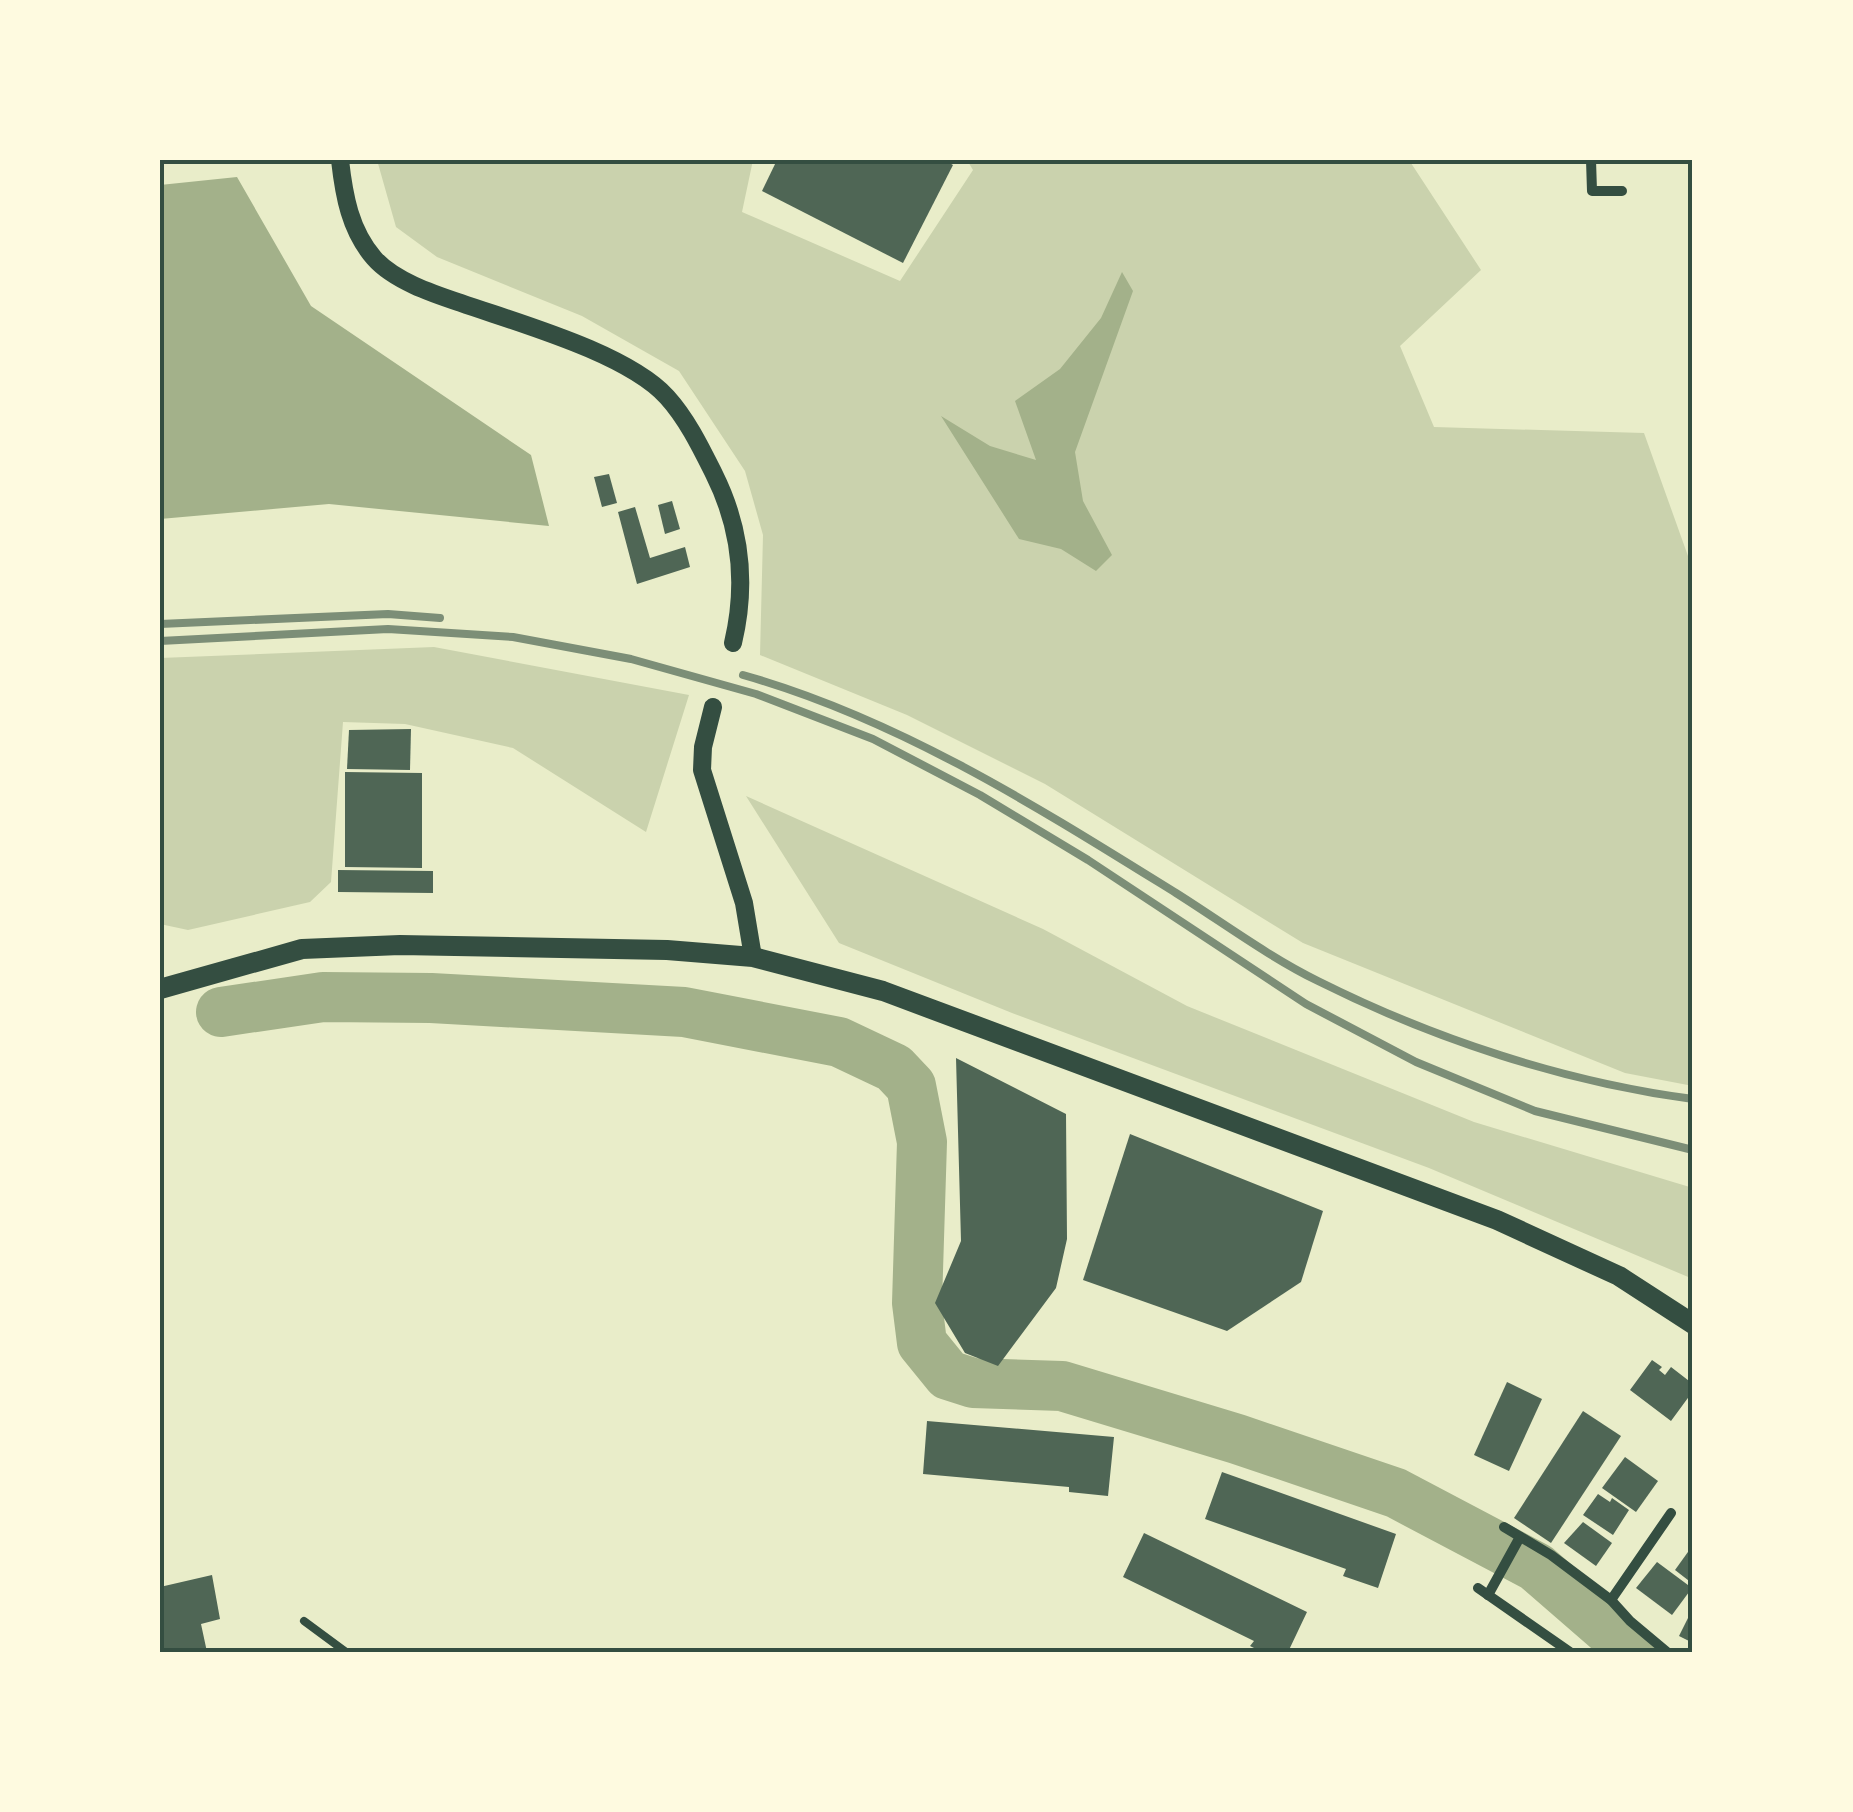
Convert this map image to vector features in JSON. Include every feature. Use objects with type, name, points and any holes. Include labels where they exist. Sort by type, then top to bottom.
[{"type":"main road","points":[[160,989],[302,949],[400,945],[667,950],[753,956],[884,991],[1497,1220],[1619,1276],[1693,1324]]},
{"type":"street","points":[[340,160],[343,192],[354,227],[376,260],[405,280],[448,299],[541,331],[626,367],[665,395],[687,425],[729,504],[742,568],[739,617],[732,643]]},
{"type":"street","points":[[1591,160],[1592,191],[1622,191]]},
{"type":"street","points":[[712,707],[702,770],[744,903],[753,956]]},
{"type":"street","points":[[1611,1600],[1671,1512]]},
{"type":"street","points":[[1504,1527],[1551,1554],[1611,1600],[1667,1652]]},
{"type":"street","points":[[1520,1537],[1483,1591],[1570,1652]]},
{"type":"lane","points":[[304,1621],[346,1652]]},
{"type":"shaded area","points":[[377,160],[753,160],[742,212],[900,281],[973,170],[967,160],[1409,160],[1481,270],[1400,346],[1434,427],[1644,433],[1693,570],[1693,1086],[1625,1073],[1303,943],[1045,784],[907,715],[760,655],[763,535],[745,471],[679,371],[582,316],[437,257],[396,227]]},
{"type":"shaded area","points":[[237,177],[311,306],[531,455],[549,526],[329,504],[160,519],[160,185]]},
{"type":"shaded area","points":[[1122,272],[1133,291],[1075,452],[1083,501],[1112,555],[1096,571],[1061,549],[1019,539],[941,416],[990,446],[1036,460],[1015,401],[1060,369],[1101,318]]},
{"type":"shaded area","points":[[434,647],[689,695],[646,832],[513,748],[405,724],[343,722],[331,882],[310,902],[188,930],[160,924],[160,658]]},
{"type":"shaded area","points":[[746,796],[1043,929],[1187,1006],[1474,1122],[1693,1188],[1693,1279],[1429,1168],[1012,1013],[839,943]]},
{"type":"building","points":[[777,160],[944,160],[953,165],[903,263],[762,191]]},
{"type":"building","points":[[609,474],[617,503],[602,507],[594,477]]},
{"type":"building","points":[[672,501],[680,529],[665,534],[658,505]]},
{"type":"building","points":[[635,507],[650,558],[685,547],[690,567],[637,584],[618,512]]},
{"type":"building","points":[[411,729],[410,770],[347,769],[349,730]]},
{"type":"building","points":[[345,772],[422,773],[422,868],[345,867]]},
{"type":"building","points":[[338,870],[433,871],[433,893],[338,892]]},
{"type":"building","points":[[956,1058],[1066,1114],[1067,1239],[1056,1288],[998,1366],[965,1353],[935,1303],[961,1241]]},
{"type":"building","points":[[1130,1134],[1323,1211],[1301,1282],[1227,1331],[1083,1280]]},
{"type":"building","points":[[1652,1360],[1665,1375],[1671,1367],[1693,1384],[1693,1391],[1671,1421],[1630,1390]]},
{"type":"building","points":[[1507,1382],[1542,1399],[1509,1471],[1474,1455]]},
{"type":"building","points":[[1583,1411],[1621,1436],[1551,1543],[1514,1518]]},
{"type":"building","points":[[927,1421],[1114,1437],[1108,1496],[1069,1492],[1069,1487],[923,1474]]},
{"type":"building","points":[[1625,1457],[1658,1481],[1636,1512],[1602,1488]]},
{"type":"building","points":[[1222,1472],[1396,1534],[1378,1588],[1343,1576],[1346,1569],[1205,1519]]},
{"type":"building","points":[[1598,1494],[1629,1510],[1613,1535],[1583,1515]]},
{"type":"building","points":[[1583,1522],[1612,1543],[1596,1566],[1564,1543]]},
{"type":"building","points":[[1144,1533],[1307,1612],[1288,1652],[1262,1652],[1250,1646],[1254,1641],[1123,1577]]},
{"type":"building","points":[[1693,1545],[1693,1584],[1675,1570]]},
{"type":"building","points":[[1657,1562],[1692,1588],[1672,1615],[1636,1588]]},
{"type":"building","points":[[212,1575],[220,1619],[201,1624],[207,1652],[160,1652],[160,1587]]},
{"type":"building","points":[[1693,1608],[1693,1643],[1679,1636]]},
{"type":"waterway","points":[[221,1012],[323,997],[431,998],[684,1012],[839,1042],[894,1068],[911,1086],[922,1142],[917,1303],[922,1343],[948,1375],[973,1383],[1062,1386],[1396,1493],[1536,1567],[1634,1652]]},
{"type":"railway","points":[[160,624],[388,614],[440,618]]},
{"type":"railway","points":[[160,641],[388,629],[513,637],[631,659],[756,694],[873,739],[980,795],[1088,860],[1306,1004],[1416,1062],[1535,1111],[1693,1150]]},
{"type":"railway","points":[[743,675],[857,716],[967,769],[1124,861],[1282,961],[1362,1002],[1454,1039],[1548,1069],[1596,1082],[1693,1099]]}]
